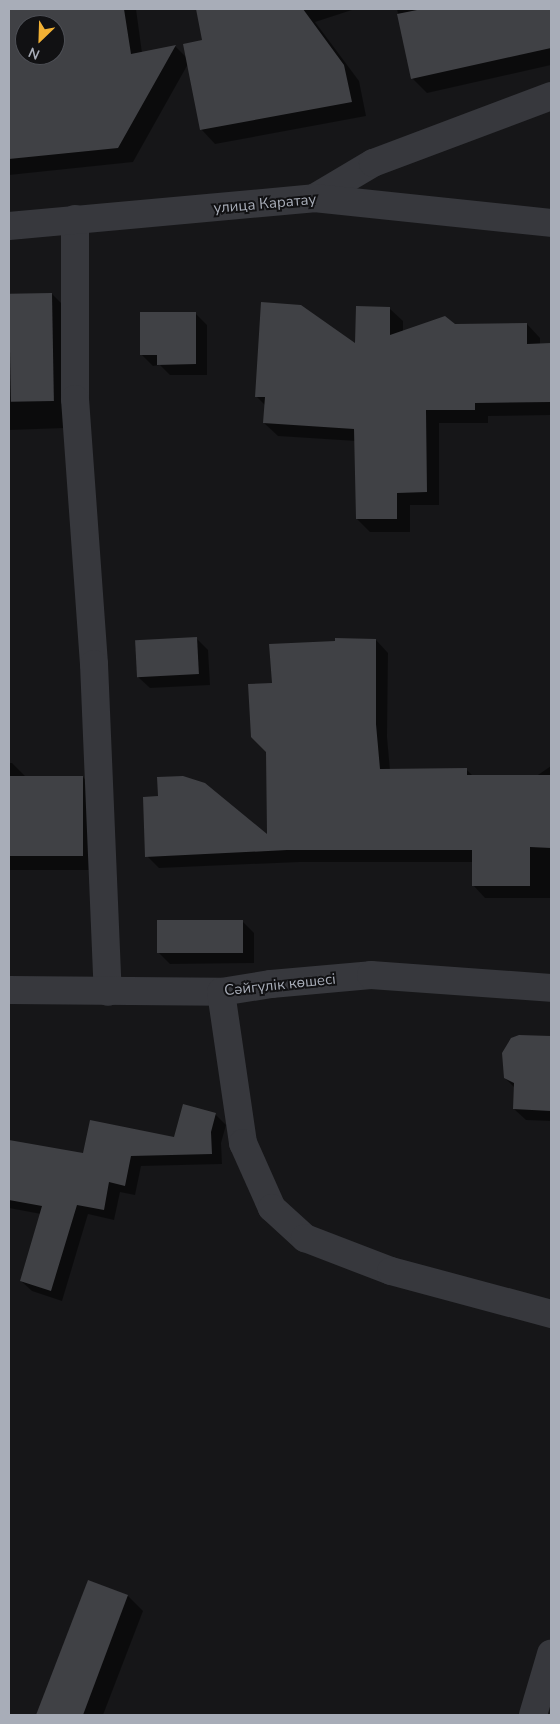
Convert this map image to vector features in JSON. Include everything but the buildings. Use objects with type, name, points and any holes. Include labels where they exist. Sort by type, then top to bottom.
[{"type":"street","points":[[314,198],[373,163],[551,96]]},
{"type":"street","name":"улица Каратау","points":[[9,226],[314,198],[551,223]]},
{"type":"street","points":[[75,219],[76,399],[94,664],[108,992]]},
{"type":"street","name":"Сәйгүлік көшесі","points":[[9,990],[221,992],[271,984],[371,975],[551,988]]},
{"type":"street","points":[[221,992],[243,1143],[272,1208],[304,1238],[391,1271],[551,1314]]},
{"type":"street","points":[[532,1715],[551,1654]]}]
